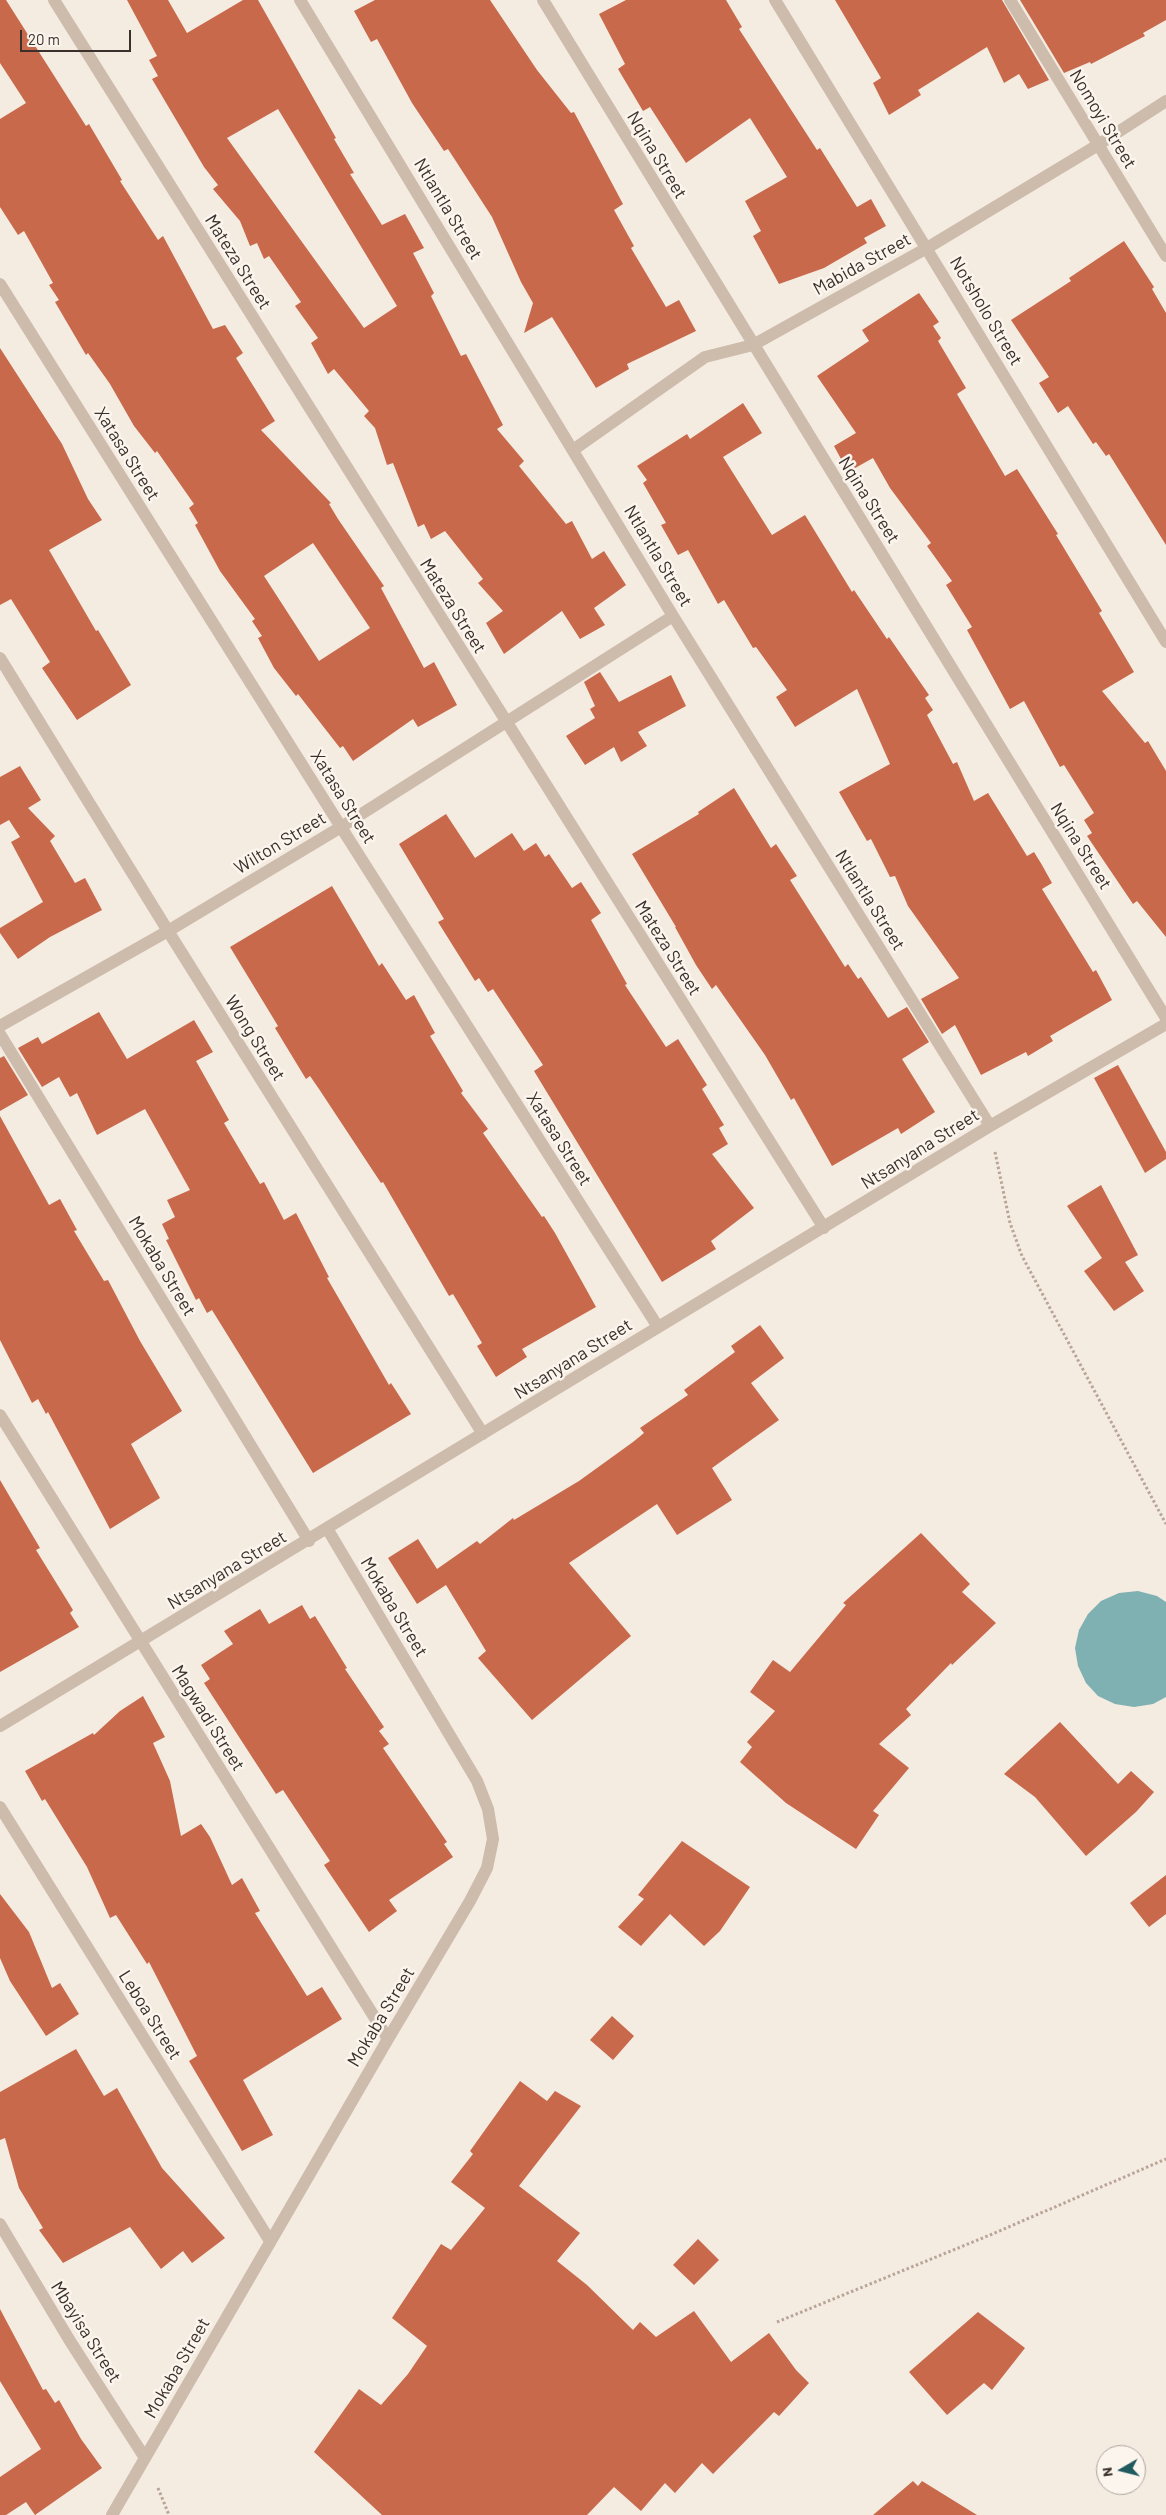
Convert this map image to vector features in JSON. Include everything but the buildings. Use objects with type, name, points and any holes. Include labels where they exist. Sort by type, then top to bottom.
[{"type":"street","name":"Mateza Street","points":[[54,0],[505,723],[824,1228]]},
{"type":"street","name":"Ntlantla Street","points":[[300,0],[673,616],[990,1126]]},
{"type":"street","name":"Nqina Street","points":[[543,0],[752,345],[1166,1018]]},
{"type":"street","name":"Notsholo Street","points":[[775,0],[928,248],[1166,642]]},
{"type":"street","name":"Nomoyi Street","points":[[1010,0],[1166,256]]},
{"type":"street","name":"Mabida Street","points":[[573,450],[706,356],[752,345],[928,248],[1166,102]]},
{"type":"street","name":"Xatasa Street","points":[[0,284],[658,1327]]},
{"type":"street","name":"Wilton Street","points":[[0,1026],[168,931],[341,827],[673,616]]},
{"type":"street","name":"Wong Street","points":[[0,658],[168,931],[483,1434]]},
{"type":"street","name":"Ntsanyana Street","points":[[0,1726],[328,1530],[990,1126],[1166,1024]]},
{"type":"street","name":"Mokaba Street","points":[[0,1034],[309,1541]]},
{"type":"street","name":"Magwadi Street","points":[[0,1415],[388,2039]]},
{"type":"street","name":"Mokaba Street","points":[[112,2515],[487,1868],[493,1839],[488,1810],[477,1781],[328,1530]]},
{"type":"street","name":"Leboa Street","points":[[0,1807],[270,2242]]},
{"type":"street","name":"Mbayisa Street","points":[[0,2224],[70,2341],[145,2458]]},
{"type":"path","points":[[990,1126],[1010,1223],[1022,1256],[1166,1524]]},
{"type":"path","points":[[777,2322],[990,2235],[1166,2159]]},
{"type":"water","points":[[1138,1591],[1157,1596],[1166,1602],[1166,1697],[1153,1704],[1134,1707],[1115,1704],[1098,1696],[1086,1683],[1078,1666],[1075,1648],[1079,1630],[1088,1614],[1101,1601],[1119,1593]]}]
